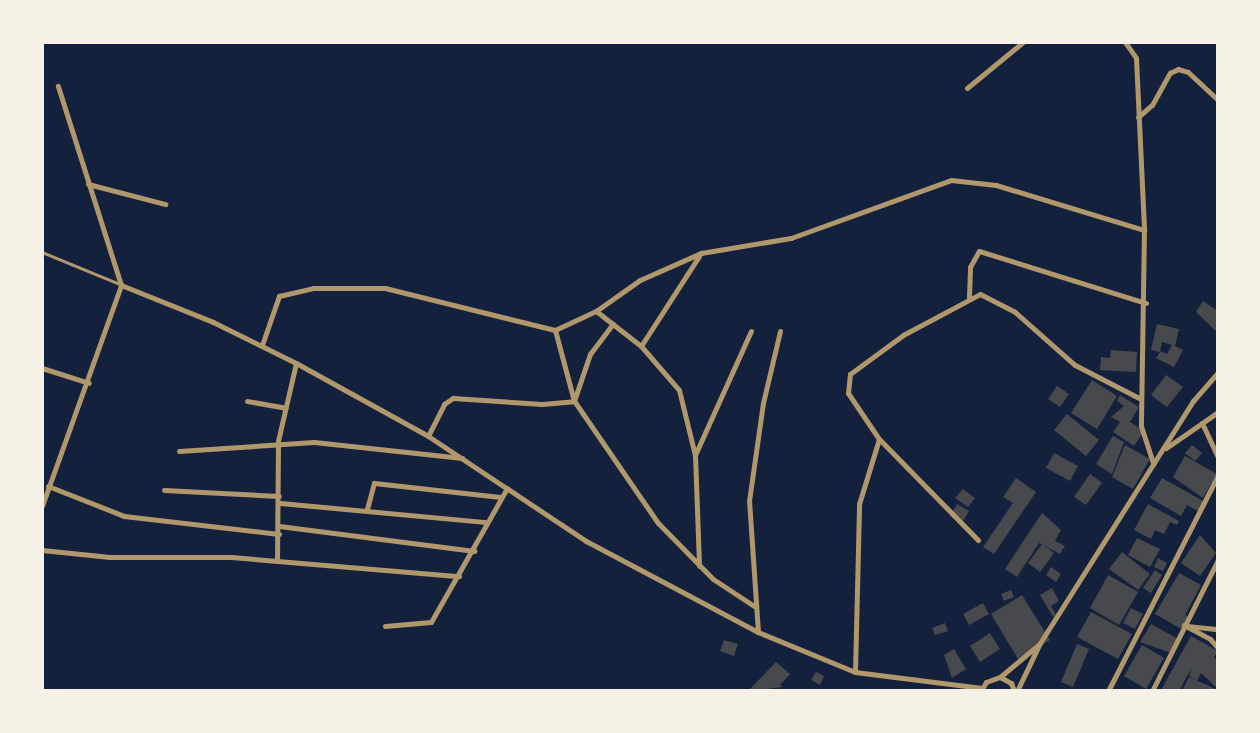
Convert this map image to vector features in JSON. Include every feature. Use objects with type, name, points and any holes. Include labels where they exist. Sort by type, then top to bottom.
[{"type":"street","points":[[967,88],[1023,42]]},
{"type":"street","points":[[1125,42],[1136,58],[1146,303],[1139,398],[1141,426],[1153,464]]},
{"type":"street","points":[[1138,117],[1152,105],[1170,73],[1178,69],[1188,72],[1218,100]]},
{"type":"street","points":[[42,506],[89,383],[121,285],[58,86]]},
{"type":"street","points":[[262,345],[279,296],[321,288],[385,288],[555,330],[596,311],[640,280],[701,254],[791,238],[937,182],[964,179],[1144,230]]},
{"type":"street","points":[[88,184],[165,204]]},
{"type":"street","points":[[969,297],[970,267],[979,251],[1146,303]]},
{"type":"street","points":[[641,346],[701,254]]},
{"type":"street","points":[[121,285],[262,345],[428,436],[586,541],[758,632],[855,672],[982,690],[1040,643]]},
{"type":"street","points":[[978,540],[879,439],[848,393],[850,374],[903,335],[969,297],[980,294],[1007,307],[1074,365],[1139,398]]},
{"type":"street","points":[[596,311],[641,346],[679,390],[695,455],[699,566]]},
{"type":"street","points":[[575,401],[590,354],[613,324]]},
{"type":"street","points":[[555,330],[575,401],[664,531],[699,566],[754,606]]},
{"type":"street","points":[[695,455],[751,331]]},
{"type":"street","points":[[758,632],[754,606],[749,502],[763,403],[780,331]]},
{"type":"street","points":[[277,561],[278,441],[296,363]]},
{"type":"street","points":[[42,368],[89,383]]},
{"type":"street","points":[[1016,691],[1040,643],[1153,464],[1218,372]]},
{"type":"street","points":[[428,436],[444,404],[453,398],[542,404],[575,401]]},
{"type":"street","points":[[247,401],[285,408]]},
{"type":"street","points":[[1162,451],[1218,412]]},
{"type":"street","points":[[1202,423],[1218,457]]},
{"type":"street","points":[[855,672],[859,504],[879,439]]},
{"type":"street","points":[[179,452],[278,441],[464,459]]},
{"type":"street","points":[[1108,691],[1218,477]]},
{"type":"street","points":[[367,509],[374,483],[500,497]]},
{"type":"street","points":[[48,486],[124,516],[279,534]]},
{"type":"street","points":[[385,626],[431,622],[474,551],[486,522],[507,488]]},
{"type":"street","points":[[164,490],[486,522]]},
{"type":"street","points":[[279,526],[474,551]]},
{"type":"street","points":[[42,550],[110,557],[277,561],[459,576]]},
{"type":"street","points":[[1152,691],[1218,560]]},
{"type":"street","points":[[1184,625],[1218,629]]},
{"type":"street","points":[[1184,625],[1210,639],[1218,649]]},
{"type":"street","points":[[1000,677],[1011,683],[1016,691]]},
{"type":"lane","points":[[42,252],[121,285]]},
{"type":"building","points":[[1203,301],[1218,311],[1218,333],[1196,312]]},
{"type":"building","points":[[1157,324],[1179,329],[1175,346],[1183,350],[1174,367],[1156,358],[1160,352],[1151,350]],"holes":[[[1162,342],[1172,345],[1167,354],[1160,351]]]},
{"type":"building","points":[[1111,350],[1137,352],[1136,372],[1100,370],[1101,357],[1110,358]]},
{"type":"building","points":[[1166,375],[1183,387],[1167,407],[1151,395]]},
{"type":"building","points":[[1092,380],[1117,396],[1097,429],[1071,413]]},
{"type":"building","points":[[1057,386],[1069,394],[1060,407],[1048,399]]},
{"type":"building","points":[[1120,395],[1139,407],[1130,422],[1144,431],[1134,446],[1113,432],[1120,422],[1111,417],[1124,406],[1117,401]]},
{"type":"building","points":[[1067,414],[1099,440],[1086,456],[1054,430]]},
{"type":"building","points":[[1113,436],[1124,442],[1112,474],[1096,464]]},
{"type":"building","points":[[1125,445],[1150,459],[1133,489],[1112,477]]},
{"type":"building","points":[[1192,445],[1202,453],[1195,461],[1185,453]]},
{"type":"building","points":[[1054,453],[1078,466],[1070,481],[1046,468]]},
{"type":"building","points":[[1185,456],[1217,474],[1203,498],[1173,477]]},
{"type":"building","points":[[1090,474],[1102,483],[1086,505],[1074,497]]},
{"type":"building","points":[[1016,478],[1036,492],[994,554],[983,547],[1013,503],[1003,497]]},
{"type":"building","points":[[1162,478],[1203,501],[1198,511],[1187,505],[1181,516],[1150,498]]},
{"type":"building","points":[[963,489],[975,498],[968,507],[955,498]]},
{"type":"building","points":[[957,504],[969,511],[962,523],[950,516]]},
{"type":"building","points":[[1148,504],[1179,521],[1177,525],[1170,522],[1164,534],[1155,530],[1151,539],[1134,530]]},
{"type":"building","points":[[1042,513],[1061,530],[1055,541],[1065,546],[1060,554],[1039,543],[1017,577],[1005,569]]},
{"type":"building","points":[[1200,535],[1216,553],[1200,576],[1181,563]]},
{"type":"building","points":[[1137,538],[1160,549],[1150,567],[1128,555]]},
{"type":"building","points":[[1042,544],[1054,553],[1040,572],[1028,563]]},
{"type":"building","points":[[1122,552],[1150,574],[1138,590],[1109,569]]},
{"type":"building","points":[[1158,558],[1167,563],[1163,571],[1154,567]]},
{"type":"building","points":[[1051,567],[1061,574],[1056,582],[1046,575]]},
{"type":"building","points":[[1155,570],[1162,575],[1151,593],[1143,588]]},
{"type":"building","points":[[1179,573],[1201,585],[1185,615],[1190,618],[1183,630],[1155,614]]},
{"type":"building","points":[[1108,575],[1138,592],[1119,625],[1090,608]]},
{"type":"building","points":[[1052,588],[1059,601],[1051,606],[1056,615],[1053,617],[1040,595]]},
{"type":"building","points":[[1011,590],[1014,597],[1004,601],[1001,594]]},
{"type":"building","points":[[1022,595],[1050,640],[1018,659],[991,614]]},
{"type":"building","points":[[983,603],[989,614],[969,625],[963,614]]},
{"type":"building","points":[[1131,608],[1143,614],[1135,629],[1123,623]]},
{"type":"building","points":[[1091,612],[1132,634],[1118,659],[1077,637]]},
{"type":"building","points":[[945,623],[948,631],[935,635],[932,628]]},
{"type":"building","points":[[1151,624],[1178,639],[1171,653],[1140,642]]},
{"type":"building","points":[[990,633],[1000,649],[980,662],[970,646]]},
{"type":"building","points":[[1191,636],[1218,651],[1214,658],[1218,660],[1218,689],[1201,673],[1197,681],[1189,676],[1192,667],[1179,691],[1161,690]]},
{"type":"building","points":[[724,640],[738,644],[734,656],[720,651]]},
{"type":"building","points":[[1077,644],[1089,649],[1073,687],[1061,682]]},
{"type":"building","points":[[1142,645],[1164,658],[1146,689],[1124,676]]},
{"type":"building","points":[[954,649],[966,669],[952,678],[944,655]]},
{"type":"building","points":[[776,662],[790,674],[780,685],[783,687],[748,691]]},
{"type":"building","points":[[816,672],[824,676],[820,685],[811,680]]},
{"type":"building","points":[[1189,677],[1218,690],[1218,691],[1182,691]]}]
